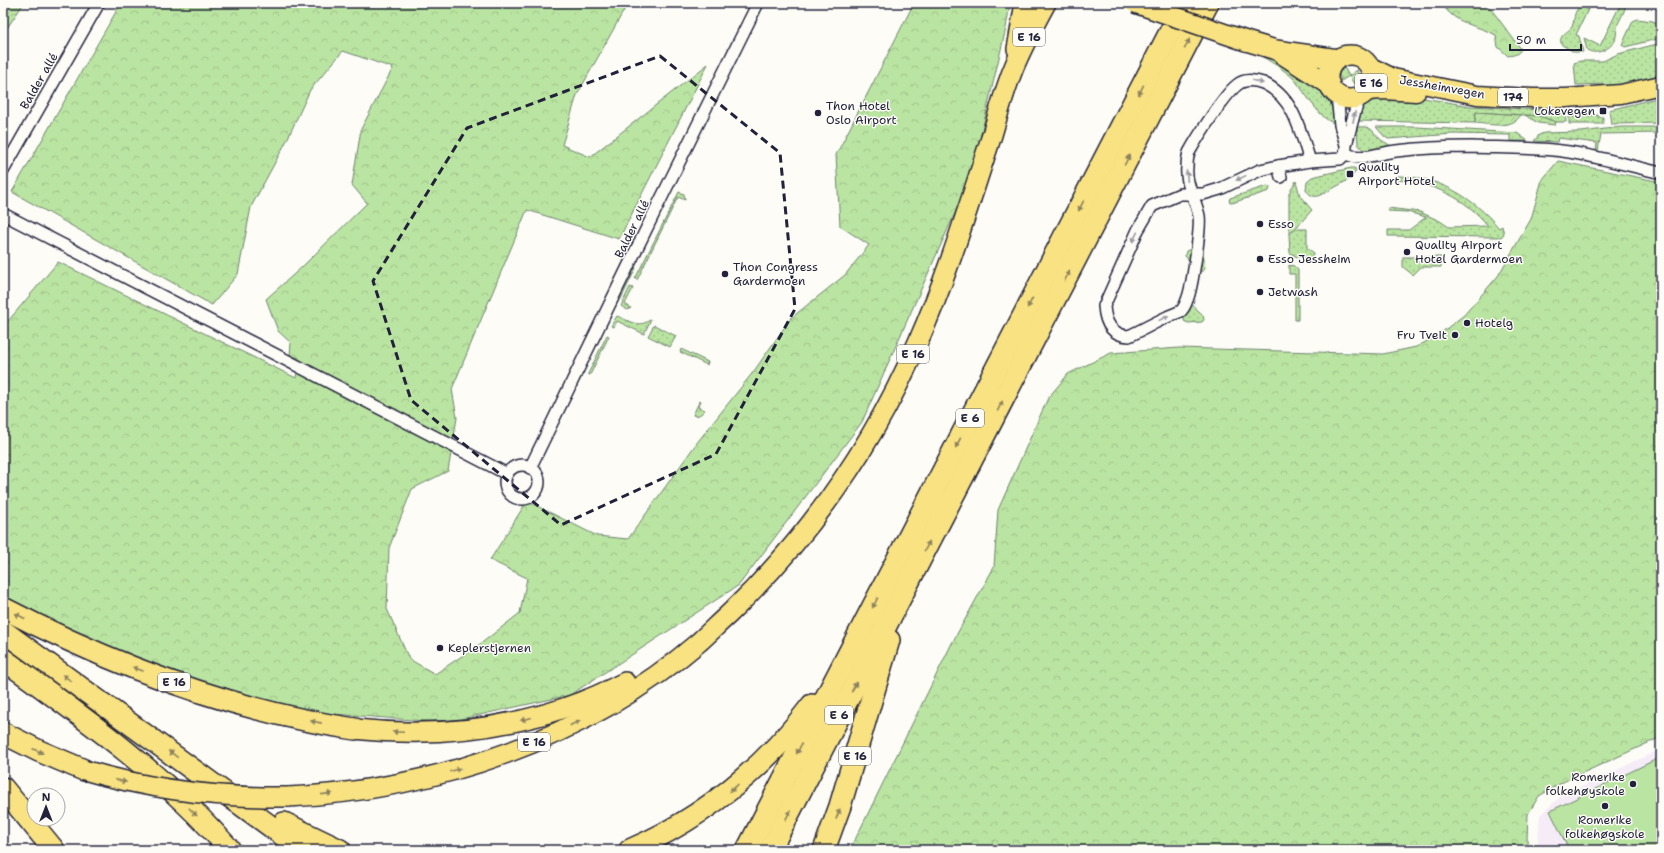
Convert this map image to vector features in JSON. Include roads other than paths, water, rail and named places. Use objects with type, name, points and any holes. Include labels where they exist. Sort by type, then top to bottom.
[{"type":"highway","name":"E 16","points":[[1013,71],[1024,3]]},
{"type":"highway","name":"E 16","points":[[3,733],[39,751],[84,770],[139,785],[166,790],[233,796],[288,797],[348,792],[404,782],[454,770],[529,744],[596,712],[640,686],[699,643],[743,600],[782,558],[820,510],[860,453],[893,395],[918,342],[939,290],[1013,71],[1046,3]]},
{"type":"highway","name":"E 16","points":[[1135,3],[1276,50],[1338,59],[1351,55],[1358,57],[1365,61],[1369,66],[1372,79],[1364,93],[1353,99],[1345,98],[1276,50]]},
{"type":"highway","name":"E 6","points":[[1158,56],[1172,3]]},
{"type":"highway","name":"E 6","points":[[747,850],[1185,3]]},
{"type":"highway","name":"E 6","points":[[770,850],[1208,3]]},
{"type":"highway","points":[[1333,90],[1328,78],[1329,71],[1332,64],[1338,59]]},
{"type":"highway","name":"E 16","points":[[824,850],[840,806],[872,696],[909,581]]},
{"type":"highway","name":"E 16","points":[[3,608],[94,652],[163,679],[298,719],[355,729],[413,733],[465,730],[513,722],[565,708],[608,691],[676,652],[743,600]]},
{"type":"highway","points":[[3,631],[303,850]]},
{"type":"highway","points":[[3,659],[133,757],[181,800],[230,850]]},
{"type":"highway","points":[[630,850],[671,831],[728,793],[746,778],[810,709],[842,665]]},
{"type":"highway","points":[[204,777],[233,790],[291,828],[340,850]]},
{"type":"highway","points":[[3,788],[54,850]]},
{"type":"main road","name":"Jessheimvegen","points":[[1369,66],[1393,78],[1476,95],[1566,98],[1621,94],[1661,85]]},
{"type":"main road","name":"Jessheimvegen","points":[[1364,93],[1410,92],[1471,101],[1540,107],[1581,106],[1619,102],[1661,92]]},
{"type":"street","name":"Balder allé","points":[[3,171],[99,3]]},
{"type":"street","name":"Balder allé","points":[[530,468],[758,3]]},
{"type":"street","points":[[1310,161],[1293,112],[1283,97],[1264,84],[1255,80],[1243,82],[1230,91],[1190,150],[1187,166],[1188,183],[1192,194],[1199,218],[1199,236],[1187,300],[1181,310],[1129,336],[1121,335],[1109,327],[1105,318],[1104,306],[1138,230],[1152,206],[1180,194],[1192,194],[1203,194],[1220,189],[1260,170],[1279,172],[1310,161],[1340,159],[1346,150],[1355,110],[1364,93]]},
{"type":"street","points":[[1333,90],[1346,150],[1354,157],[1364,158],[1394,151],[1440,148],[1548,150],[1590,157],[1661,173]]},
{"type":"street","points":[[3,214],[507,474]]},
{"type":"street","points":[[521,465],[530,468],[535,472],[538,482],[535,492],[526,498],[515,498],[509,493],[505,485],[507,474],[515,467],[521,465]]},
{"type":"place","name":"Lokevegen","points":[[1603,111]]},
{"type":"place","name":"Thon Hotel Oslo Airport","points":[[818,113]]},
{"type":"place","name":"Quality Airport Hotel","points":[[1350,174]]},
{"type":"place","name":"Esso","points":[[1260,224]]},
{"type":"place","name":"Quality Airport Hotel Gardermoen","points":[[1407,252]]},
{"type":"place","name":"Esso Jessheim","points":[[1260,259]]},
{"type":"place","name":"Thon Congress Gardermoen","points":[[725,274]]},
{"type":"place","name":"Jetwash","points":[[1260,292]]},
{"type":"place","name":"Hotelg","points":[[1467,323]]},
{"type":"place","name":"Fru Tveit","points":[[1455,335]]},
{"type":"place","name":"Keplerstjernen","points":[[440,648]]},
{"type":"place","name":"Romerike folkehøyskole","points":[[1633,784]]},
{"type":"place","name":"Romerike folkehøgskole","points":[[1605,806]]}]
